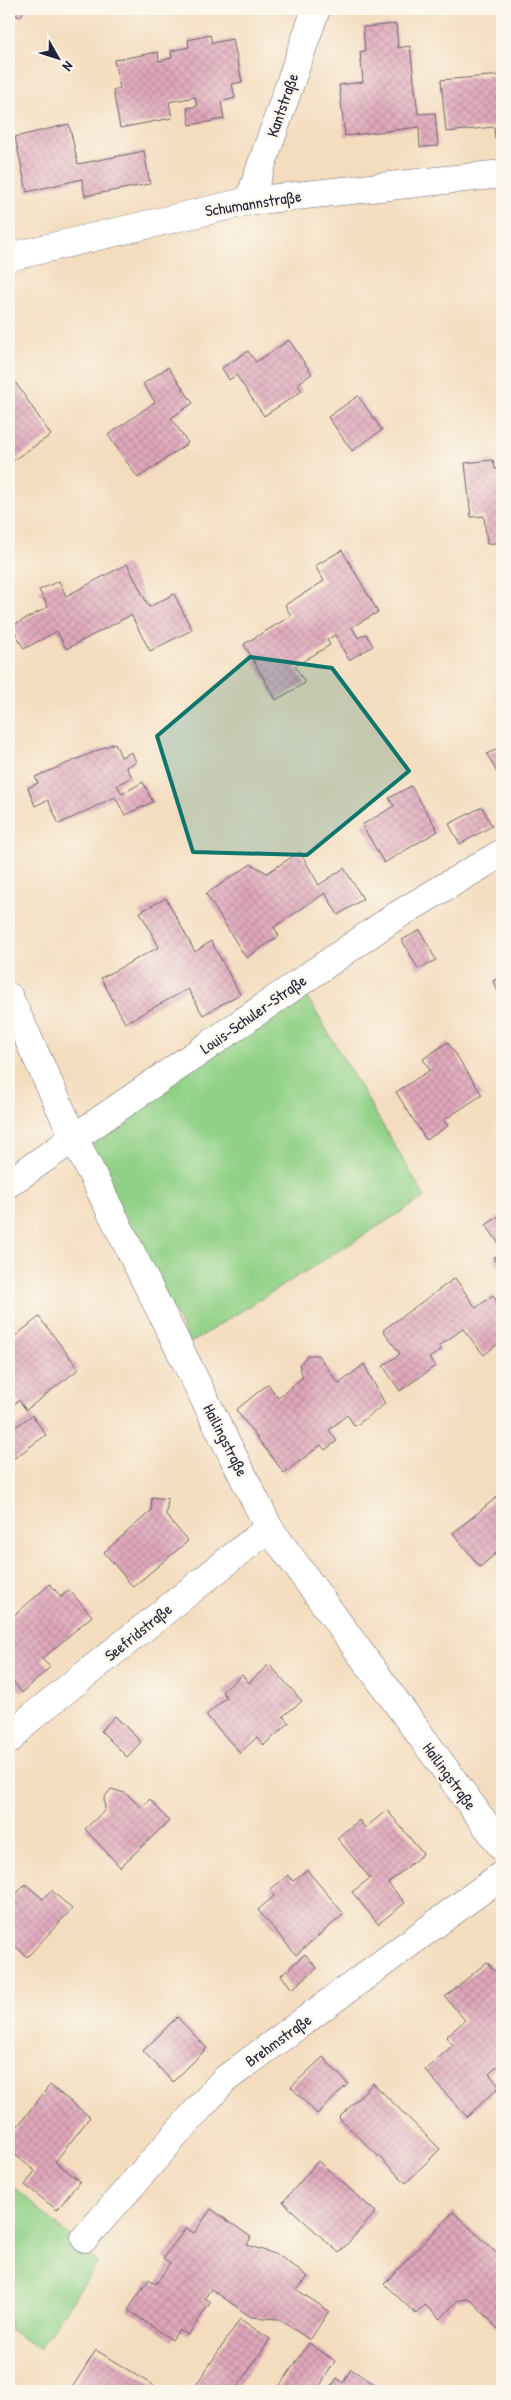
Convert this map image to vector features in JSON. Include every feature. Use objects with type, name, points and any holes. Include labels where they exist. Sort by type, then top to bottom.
[{"type":"street","name":"Kantstraße","points":[[249,201],[316,9]]},
{"type":"street","name":"Schumannstraße","points":[[9,257],[249,201],[502,174]]},
{"type":"street","name":"Louis-Schuler-Straße","points":[[9,1183],[396,916],[502,853]]},
{"type":"street","name":"Hailingstraße","points":[[9,997],[74,1138],[269,1528],[502,1847]]},
{"type":"street","name":"Seefridstraße","points":[[9,1740],[28,1720],[269,1528]]},
{"type":"street","name":"Brehmstraße","points":[[85,2238],[224,2080],[502,1875]]},
{"type":"highlighted area","points":[[250,657],[332,668],[409,771],[307,855],[193,852],[157,736]]},
{"type":"green space","points":[[304,992],[425,1197],[190,1343],[86,1140]]},
{"type":"green space","points":[[9,2182],[98,2263],[39,2349],[9,2329]]},
{"type":"building","points":[[9,9],[24,9],[21,17],[9,13]]},
{"type":"building","points":[[396,24],[398,48],[410,46],[418,114],[435,113],[438,146],[420,147],[419,127],[345,136],[339,85],[363,82],[360,52],[365,51],[363,27]]},
{"type":"building","points":[[210,35],[212,43],[233,39],[242,82],[232,84],[235,98],[221,102],[224,119],[190,125],[187,108],[197,106],[195,97],[169,102],[172,118],[120,128],[113,90],[120,88],[114,60],[158,52],[159,61],[172,58],[171,51],[189,47],[188,40]]},
{"type":"building","points":[[502,75],[502,137],[495,138],[494,127],[446,132],[441,80]]},
{"type":"building","points":[[69,124],[78,164],[144,151],[150,184],[85,196],[82,179],[27,192],[15,137]]},
{"type":"building","points":[[289,340],[312,374],[297,384],[302,391],[264,416],[236,375],[229,380],[222,368],[248,351],[256,362]]},
{"type":"building","points":[[168,367],[193,403],[171,418],[188,443],[138,478],[108,435],[155,402],[143,384]]},
{"type":"building","points":[[11,376],[51,435],[9,463],[9,378]]},
{"type":"building","points":[[358,396],[382,430],[352,451],[328,417]]},
{"type":"building","points":[[493,460],[495,469],[502,468],[502,542],[487,544],[484,516],[471,517],[465,463]]},
{"type":"building","points":[[342,550],[378,612],[352,627],[358,638],[366,634],[373,646],[349,660],[335,635],[327,640],[330,645],[295,666],[305,683],[276,700],[244,644],[291,616],[285,605],[324,581],[315,566]]},
{"type":"building","points":[[127,564],[149,607],[174,594],[192,630],[150,651],[131,615],[66,649],[57,631],[24,649],[12,626],[48,607],[39,590],[59,581],[66,596]]},
{"type":"building","points":[[115,743],[121,757],[132,752],[136,762],[126,767],[132,777],[117,785],[122,794],[143,782],[153,802],[125,815],[115,797],[59,824],[48,800],[35,806],[28,788],[38,783],[35,777]]},
{"type":"building","points":[[502,746],[502,782],[487,754]]},
{"type":"building","points":[[411,786],[438,831],[384,863],[362,825],[394,806],[389,798]]},
{"type":"building","points":[[482,807],[492,826],[460,844],[449,824]]},
{"type":"building","points":[[300,852],[319,885],[344,868],[363,899],[338,915],[325,893],[274,927],[279,936],[246,958],[206,894],[251,864],[267,873]]},
{"type":"building","points":[[166,898],[195,952],[211,941],[240,994],[203,1015],[188,989],[125,1023],[101,978],[159,947],[140,912]]},
{"type":"building","points":[[420,930],[436,960],[418,969],[402,940]]},
{"type":"building","points":[[502,976],[502,999],[493,981]]},
{"type":"building","points":[[448,1042],[482,1095],[444,1120],[448,1126],[426,1140],[396,1092],[430,1070],[423,1059]]},
{"type":"building","points":[[502,1214],[502,1248],[486,1225]]},
{"type":"building","points":[[502,1252],[502,1272],[493,1258]]},
{"type":"building","points":[[455,1278],[476,1308],[493,1295],[502,1311],[502,1341],[484,1355],[463,1329],[439,1346],[441,1350],[429,1358],[435,1366],[400,1391],[383,1366],[400,1354],[383,1330]]},
{"type":"building","points":[[39,1317],[79,1369],[26,1410],[19,1400],[9,1408],[9,1341]]},
{"type":"building","points":[[308,1355],[318,1355],[339,1384],[364,1364],[385,1404],[355,1426],[347,1415],[329,1430],[337,1441],[325,1450],[321,1445],[284,1473],[236,1410],[268,1384],[278,1398],[303,1377],[299,1365]]},
{"type":"building","points":[[32,1415],[46,1435],[9,1462],[9,1432]]},
{"type":"building","points":[[502,1493],[502,1548],[480,1567],[453,1533]]},
{"type":"building","points":[[152,1497],[168,1499],[166,1515],[188,1541],[133,1587],[104,1552],[151,1511]]},
{"type":"building","points":[[50,1584],[61,1597],[69,1590],[92,1616],[42,1659],[50,1667],[22,1693],[9,1677],[9,1620]]},
{"type":"building","points":[[269,1664],[302,1701],[283,1716],[289,1723],[264,1745],[257,1737],[240,1753],[206,1715],[227,1697],[222,1692],[242,1675],[249,1683]]},
{"type":"building","points":[[115,1716],[141,1742],[127,1757],[101,1731]]},
{"type":"building","points":[[111,1789],[125,1793],[142,1808],[150,1799],[169,1821],[120,1867],[85,1829],[105,1810],[104,1798]]},
{"type":"building","points":[[387,1810],[423,1854],[388,1883],[405,1903],[378,1924],[352,1892],[370,1878],[337,1838],[359,1820],[365,1828]]},
{"type":"building","points":[[307,1870],[344,1914],[296,1955],[258,1910],[274,1896],[270,1890],[288,1875],[293,1881]]},
{"type":"building","points":[[25,1884],[43,1899],[51,1890],[72,1909],[27,1957],[9,1940],[9,1903]]},
{"type":"building","points":[[305,1954],[317,1968],[292,1989],[281,1975]]},
{"type":"building","points":[[487,1962],[502,1979],[502,2062],[489,2074],[500,2086],[467,2117],[425,2070],[453,2045],[446,2037],[465,2020],[445,1997]]},
{"type":"building","points":[[177,2017],[207,2048],[173,2082],[143,2051]]},
{"type":"building","points":[[323,2057],[348,2084],[317,2114],[291,2087]]},
{"type":"building","points":[[373,2083],[440,2149],[406,2183],[339,2118]]},
{"type":"building","points":[[50,2085],[90,2117],[55,2162],[80,2181],[57,2210],[25,2185],[35,2171],[9,2150],[9,2137]]},
{"type":"building","points":[[318,2161],[376,2212],[339,2253],[283,2202]]},
{"type":"building","points":[[211,2209],[251,2237],[247,2245],[278,2255],[308,2277],[297,2290],[329,2311],[310,2340],[278,2319],[251,2317],[211,2289],[205,2298],[211,2302],[188,2335],[179,2330],[172,2340],[128,2310],[149,2279],[156,2284],[170,2263],[163,2258],[186,2228],[194,2233]]},
{"type":"building","points":[[453,2212],[502,2258],[502,2333],[470,2299],[458,2300],[440,2319],[425,2305],[416,2314],[384,2284]]},
{"type":"building","points":[[240,2319],[270,2339],[235,2391],[192,2391]]},
{"type":"building","points":[[309,2343],[335,2361],[318,2389],[322,2391],[276,2391]]},
{"type":"building","points":[[96,2350],[162,2391],[70,2391]]},
{"type":"building","points":[[351,2369],[385,2391],[328,2391],[337,2378],[343,2383]]}]
